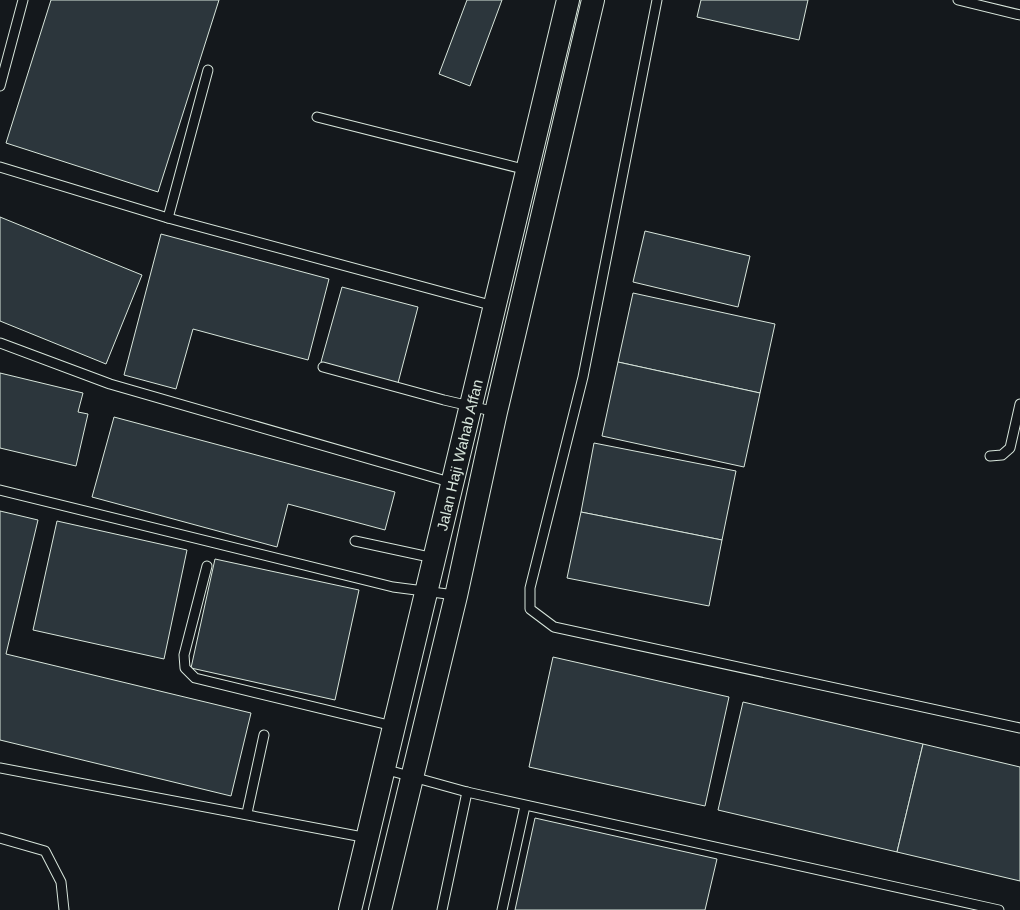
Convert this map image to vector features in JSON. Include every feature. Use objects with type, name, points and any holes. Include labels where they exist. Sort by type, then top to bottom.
[{"type":"street","name":"Jalan Haji Wahab Affan","points":[[350,910],[568,0]]},
{"type":"street","name":"Jalan Haji Wahab Affan","points":[[380,910],[456,596],[496,412],[593,0]]},
{"type":"lane","points":[[0,86],[23,0]]},
{"type":"lane","points":[[657,0],[583,377],[530,588],[530,609],[554,627],[1020,728]]},
{"type":"lane","points":[[958,0],[1020,15]]},
{"type":"lane","points":[[168,218],[208,70]]},
{"type":"lane","points":[[317,117],[527,170]]},
{"type":"lane","points":[[0,167],[168,218],[494,306]]},
{"type":"lane","points":[[0,343],[110,384],[452,482]]},
{"type":"lane","points":[[323,367],[496,412]]},
{"type":"lane","points":[[990,456],[1002,455],[1010,448],[1020,404]]},
{"type":"lane","points":[[0,490],[393,587],[456,596]]},
{"type":"lane","points":[[355,541],[434,558]]},
{"type":"lane","points":[[207,566],[184,655],[184,668],[195,678],[394,726]]},
{"type":"lane","points":[[247,813],[264,735]]},
{"type":"lane","points":[[0,768],[247,813],[368,838]]},
{"type":"lane","points":[[384,769],[525,806],[999,910]]},
{"type":"lane","points":[[442,910],[466,792]]},
{"type":"lane","points":[[502,910],[525,806]]},
{"type":"lane","points":[[0,838],[45,851],[61,882],[64,910]]},
{"type":"building","points":[[51,0],[219,0],[158,192],[6,143]]},
{"type":"building","points":[[467,0],[502,0],[470,86],[439,74]]},
{"type":"building","points":[[701,0],[808,0],[799,40],[697,17]]},
{"type":"building","points":[[0,217],[142,275],[106,364],[0,321]]},
{"type":"building","points":[[645,231],[750,256],[738,307],[633,282]]},
{"type":"building","points":[[161,234],[329,279],[308,360],[193,329],[176,389],[124,375]]},
{"type":"building","points":[[342,287],[418,307],[398,383],[321,362]]},
{"type":"building","points":[[633,293],[775,324],[760,393],[618,362]]},
{"type":"building","points":[[618,362],[760,393],[744,467],[602,436]]},
{"type":"building","points":[[0,373],[83,393],[78,412],[88,414],[76,466],[0,448]]},
{"type":"building","points":[[114,417],[395,492],[385,530],[288,504],[277,547],[92,497]]},
{"type":"building","points":[[594,443],[736,471],[722,540],[581,512]]},
{"type":"building","points":[[0,511],[38,520],[6,654],[251,713],[231,796],[0,740]]},
{"type":"building","points":[[581,512],[722,540],[709,606],[567,578]]},
{"type":"building","points":[[57,521],[187,550],[164,659],[33,630]]},
{"type":"building","points":[[215,559],[359,590],[335,700],[191,668]]},
{"type":"building","points":[[553,657],[729,697],[705,806],[529,767]]},
{"type":"building","points":[[743,702],[923,744],[897,852],[718,810]]},
{"type":"building","points":[[923,744],[1020,767],[1020,881],[897,852]]},
{"type":"building","points":[[535,818],[717,859],[705,910],[515,910]]}]
